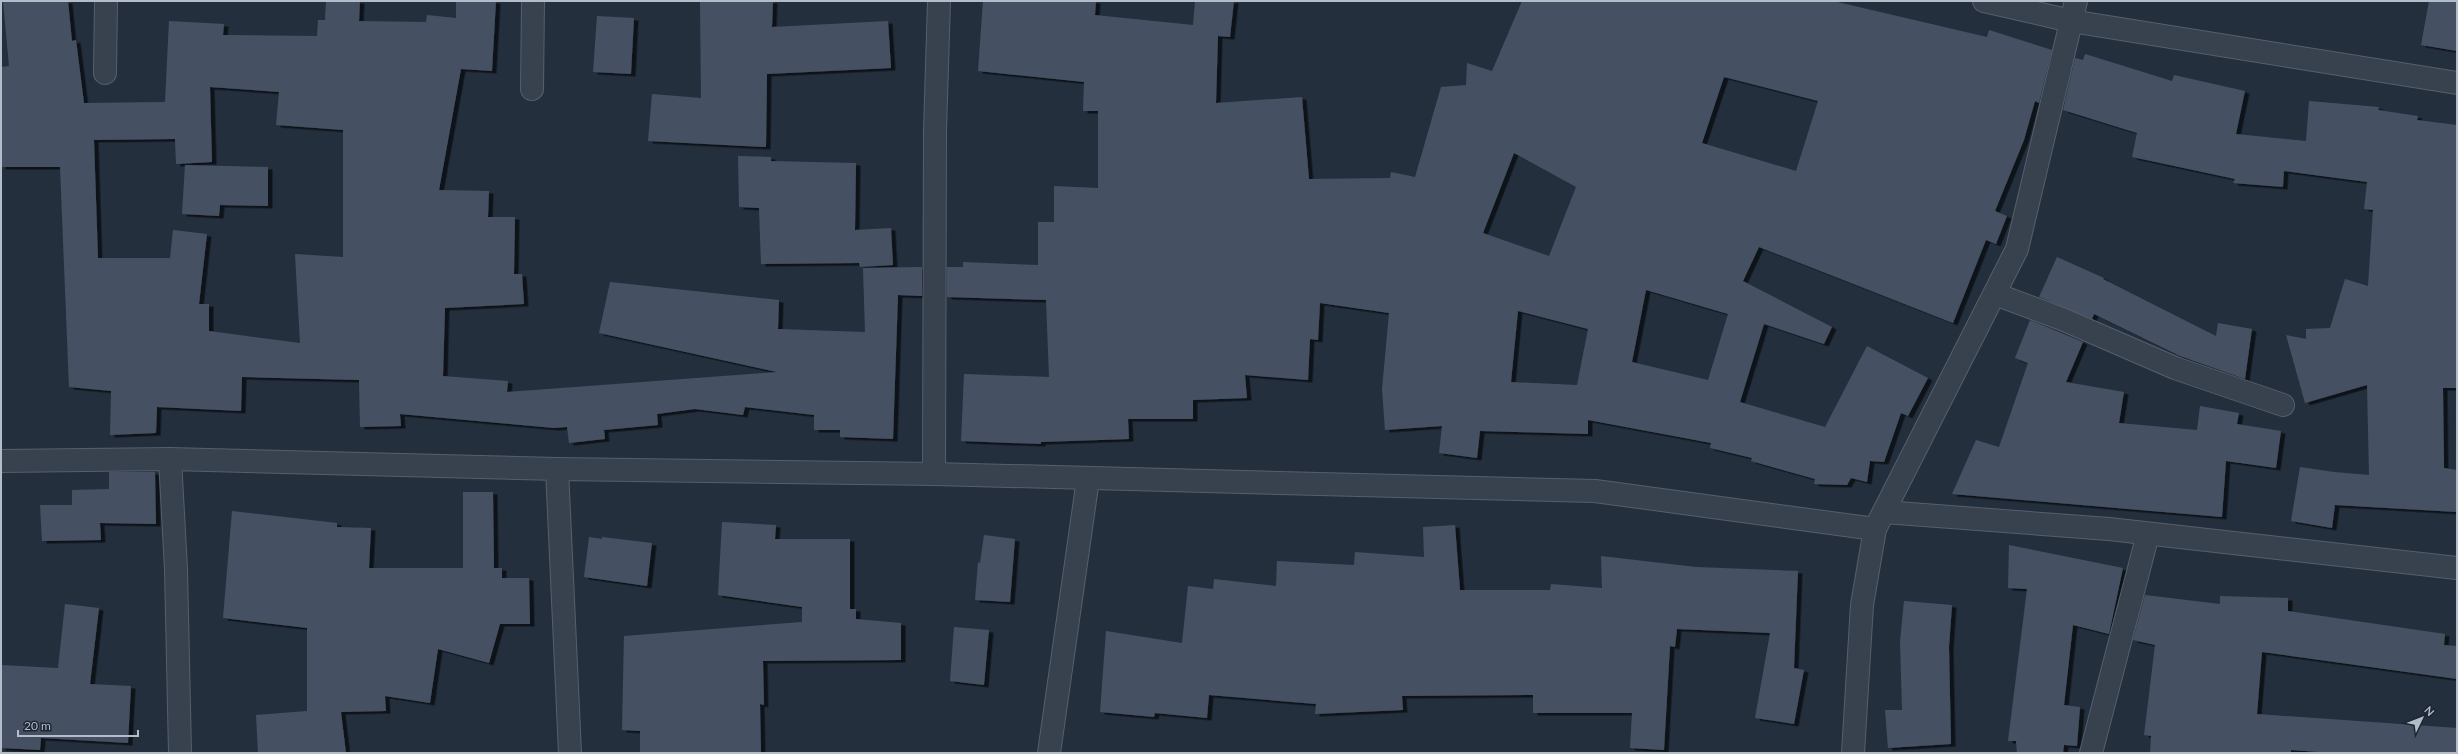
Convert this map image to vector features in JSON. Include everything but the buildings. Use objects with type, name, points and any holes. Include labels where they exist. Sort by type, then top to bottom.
[{"type":"street","points":[[105,73],[106,1]]},
{"type":"street","points":[[532,89],[534,1]]},
{"type":"street","points":[[934,474],[935,130],[939,1]]},
{"type":"street","points":[[1984,1],[2074,11],[2457,83]]},
{"type":"street","points":[[1853,753],[1862,605],[1880,520],[2017,250],[2074,11]]},
{"type":"street","points":[[1995,294],[2062,319],[2175,368],[2283,405]]},
{"type":"street","points":[[1,461],[170,459],[556,469],[934,474],[1595,492],[1880,520],[2148,534],[2457,568]]},
{"type":"street","points":[[170,459],[176,569],[180,753]]},
{"type":"street","points":[[556,469],[570,753]]},
{"type":"street","points":[[1049,753],[1088,479]]},
{"type":"street","points":[[2091,753],[2148,534]]}]
